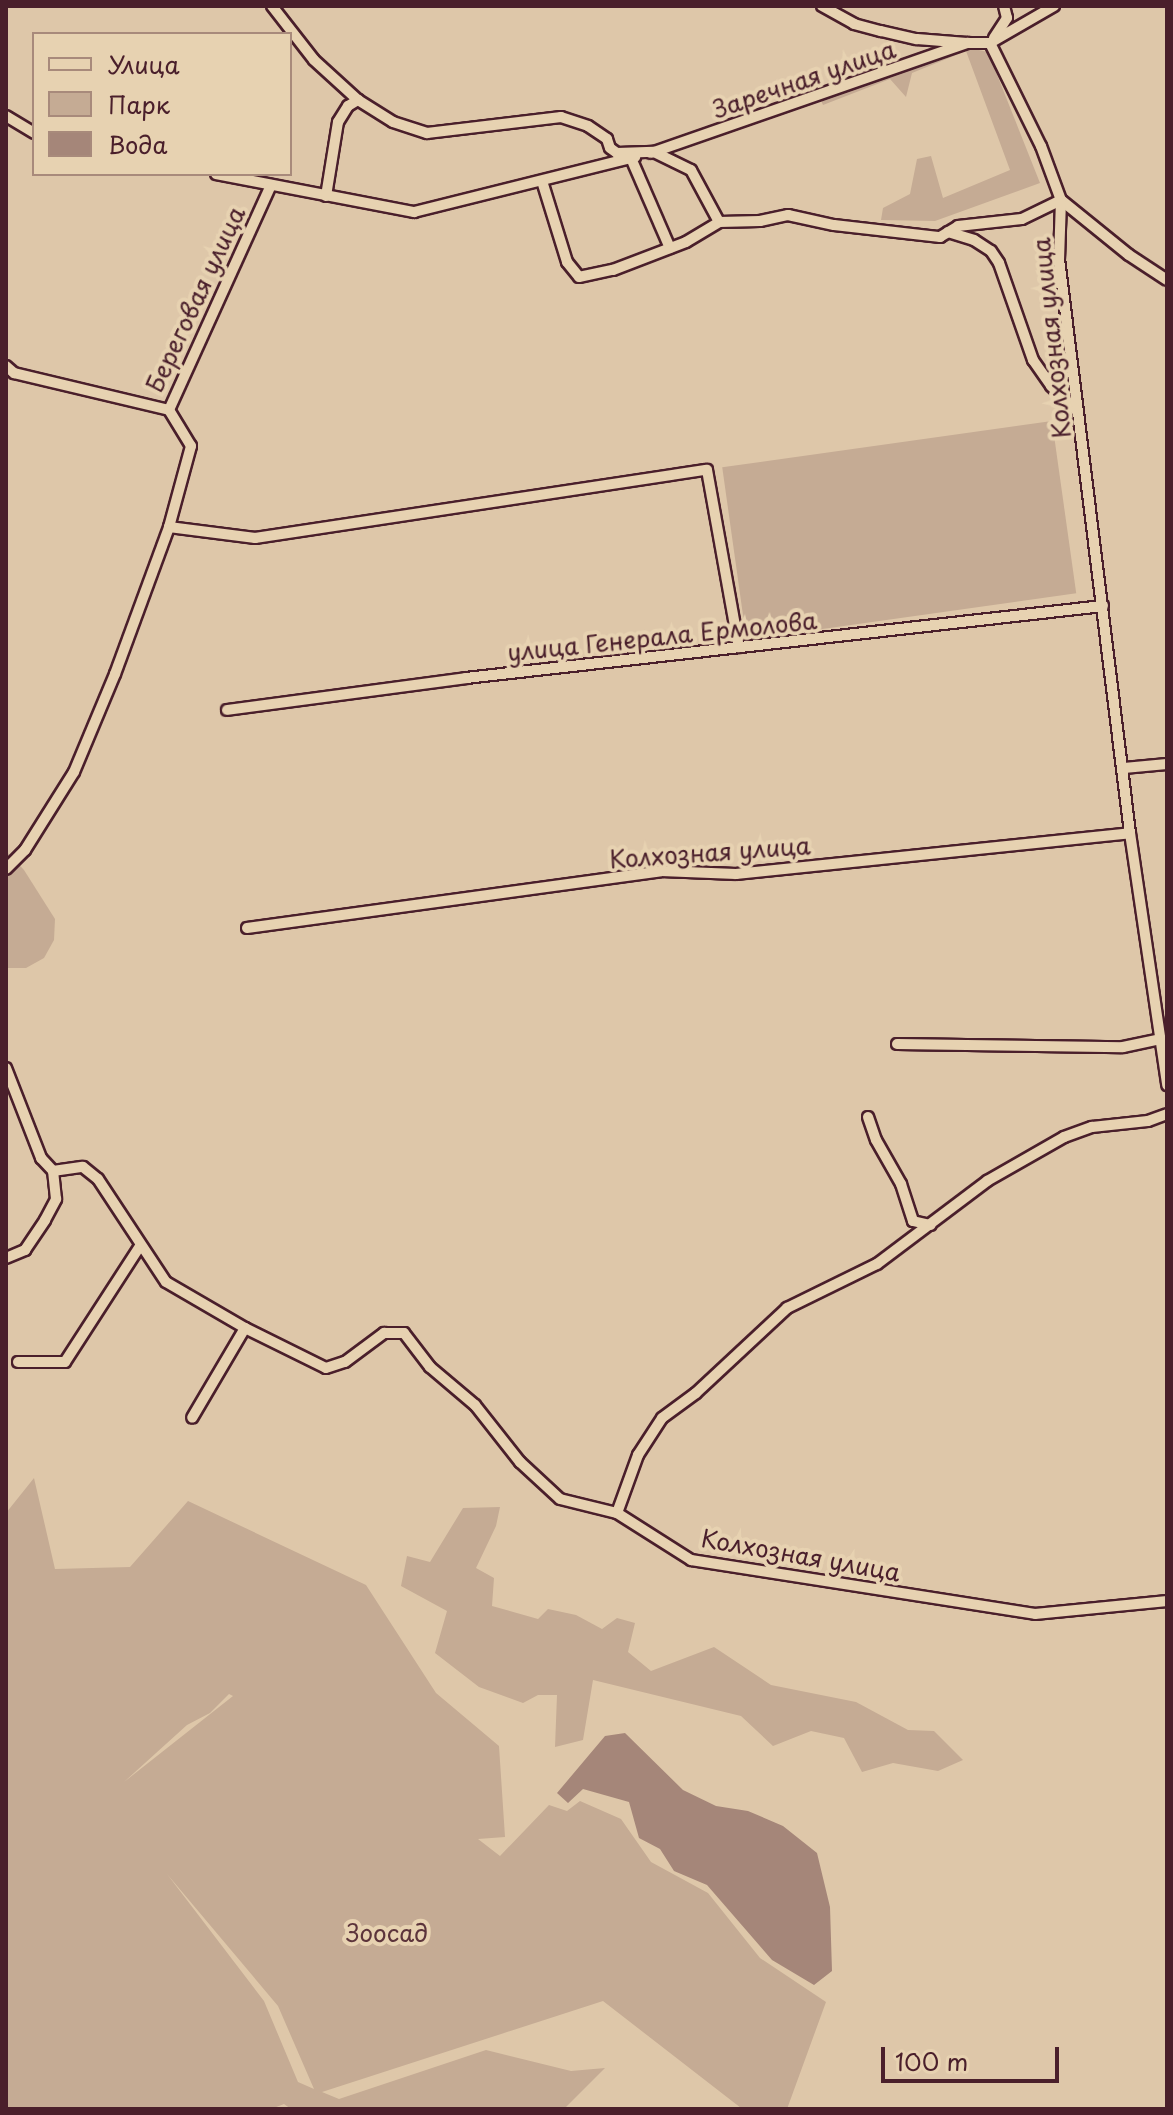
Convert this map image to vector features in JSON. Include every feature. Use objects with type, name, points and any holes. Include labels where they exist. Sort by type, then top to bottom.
[{"type":"street","name":"Заречная улица","points":[[272,6],[314,60],[358,100],[393,122],[427,133],[561,117],[588,126],[607,139],[610,148],[617,153],[654,152],[691,170],[719,222]]},
{"type":"street","name":"Заречная улица","points":[[822,6],[854,24],[917,39],[990,43]]},
{"type":"street","points":[[990,43],[1007,18],[1004,6]]},
{"type":"street","points":[[990,43],[1054,6]]},
{"type":"street","name":"Заречная улица","points":[[226,176],[414,212],[654,152],[967,43]]},
{"type":"street","name":"Колхозная улица","points":[[990,43],[1041,146],[1061,200],[1059,259],[1130,833],[1167,1085]]},
{"type":"street","points":[[326,196],[338,122],[348,106],[358,100]]},
{"type":"street","points":[[6,116],[32,132]]},
{"type":"street","points":[[631,158],[670,248]]},
{"type":"street","points":[[542,181],[567,262],[579,277],[613,270],[670,248],[719,222],[760,221],[788,215],[834,225],[940,237],[958,226],[1022,219],[1061,200],[1129,255],[1167,280]]},
{"type":"street","name":"Береговая улица","points":[[6,366],[14,373],[169,410],[271,185]]},
{"type":"street","points":[[948,232],[974,240],[991,251],[999,263],[1033,360],[1051,386],[1078,412]]},
{"type":"street","points":[[6,869],[25,850],[74,772],[115,674],[169,527],[191,446],[169,410]]},
{"type":"street","points":[[169,527],[255,538],[707,470],[739,647]]},
{"type":"street","name":"улица Генерала Ермолова","points":[[227,710],[1103,606]]},
{"type":"street","points":[[1124,768],[1167,764]]},
{"type":"street","name":"Колхозная улица","points":[[247,928],[661,871],[736,874],[1130,833]]},
{"type":"street","points":[[897,1044],[1123,1047],[1160,1039]]},
{"type":"street","points":[[6,1068],[41,1158],[53,1171],[56,1199],[25,1250],[6,1258]]},
{"type":"street","points":[[617,1513],[638,1455],[662,1418],[696,1393],[787,1308],[877,1264],[987,1181],[1064,1137],[1092,1127],[1148,1121],[1167,1114]]},
{"type":"street","points":[[868,1117],[876,1140],[901,1184],[913,1221],[931,1225]]},
{"type":"street","points":[[53,1171],[83,1167],[98,1179],[166,1282],[245,1328],[192,1418]]},
{"type":"street","points":[[18,1362],[65,1362],[140,1246]]},
{"type":"street","name":"Колхозная улица","points":[[245,1328],[326,1368],[345,1362],[384,1333],[404,1333],[430,1367],[475,1405],[520,1462],[560,1499],[617,1513],[691,1560],[1035,1614],[1167,1601]]},
{"type":"green space","points":[[965,47],[988,52],[1040,183],[935,221],[881,220],[883,208],[910,194],[917,159],[931,156],[943,198],[1010,170],[966,51],[912,73],[906,97],[890,79],[823,105],[820,98]]},
{"type":"green space","points":[[1052,421],[1076,593],[746,640],[722,467]]},
{"type":"green space","points":[[6,851],[24,870],[55,919],[54,940],[44,958],[26,968],[6,968]]},
{"type":"green space","name":"Зоосад","points":[[34,1478],[55,1569],[130,1567],[188,1501],[366,1585],[436,1693],[499,1746],[505,1837],[478,1839],[500,1856],[549,1805],[567,1811],[580,1801],[621,1819],[651,1862],[708,1893],[760,1958],[826,2002],[787,2109],[741,2108],[603,2001],[322,2092],[339,2099],[486,2050],[571,2071],[605,2068],[564,2109],[291,2109],[284,2104],[271,2109],[6,2109],[6,1513]],"holes":[[[229,1694],[233,1696],[124,1782],[187,1725],[210,1713]],[[167,1874],[278,2006],[314,2089],[298,2082],[264,2001]]]},
{"type":"green space","points":[[500,1507],[496,1526],[476,1568],[494,1578],[492,1606],[538,1619],[548,1609],[576,1615],[602,1629],[617,1618],[635,1623],[628,1652],[651,1671],[714,1647],[771,1685],[856,1702],[908,1730],[934,1731],[963,1760],[938,1771],[893,1763],[862,1772],[844,1738],[811,1731],[773,1746],[741,1716],[593,1680],[583,1740],[555,1747],[557,1695],[538,1695],[523,1703],[479,1687],[435,1653],[447,1611],[401,1586],[407,1556],[430,1562],[463,1508]]},
{"type":"water","points":[[625,1733],[683,1790],[716,1806],[748,1811],[783,1826],[817,1853],[830,1907],[832,1971],[814,1985],[772,1960],[707,1885],[674,1871],[660,1849],[639,1838],[629,1802],[583,1789],[568,1803],[557,1793],[605,1736]]}]
